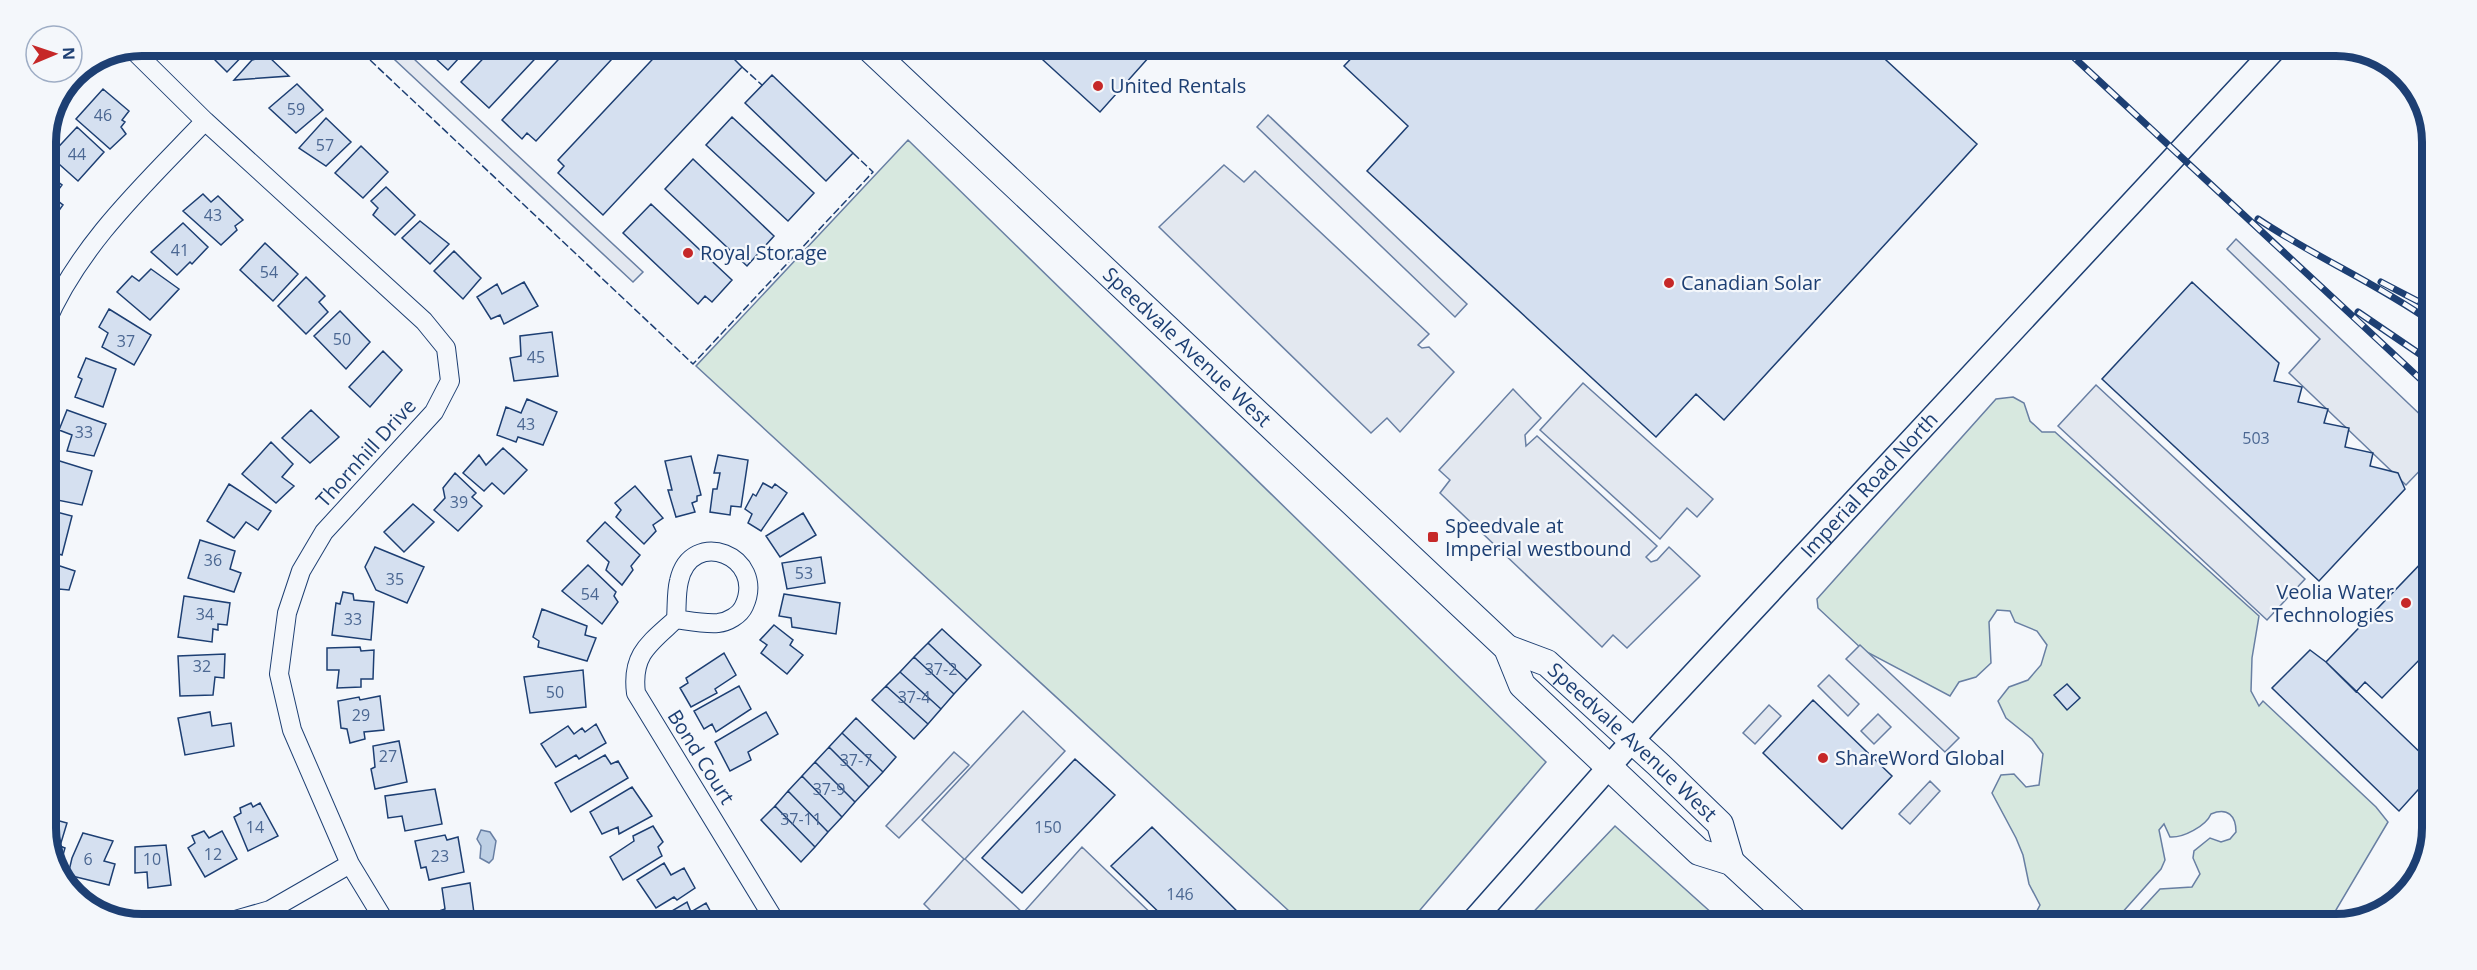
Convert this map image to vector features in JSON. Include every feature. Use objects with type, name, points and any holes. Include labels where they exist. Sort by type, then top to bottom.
[{"type":"main road","name":"Speedvale Avenue West","points":[[878,56],[1507,648],[1547,663],[1720,824],[1731,862]]},
{"type":"main road","name":"Speedvale Avenue West","points":[[1507,648],[1522,685],[1699,852],[1731,862],[1787,914]]},
{"type":"street","name":"Thornhill Drive","points":[[139,56],[205,121],[423,321],[446,348],[450,381],[434,412],[324,532],[302,571],[287,613],[279,674],[292,730],[350,864],[380,914]]},
{"type":"street","name":"Imperial Road North","points":[[1479,914],[1632,741],[2268,56]]},
{"type":"street","points":[[56,299],[110,222],[205,121]]},
{"type":"street","points":[[715,551],[726,554],[738,562],[746,572],[749,584],[743,609],[733,618],[720,623],[676,619],[678,583],[687,562],[702,552],[715,551]]},
{"type":"street","name":"Bond Court","points":[[676,619],[647,646],[638,661],[635,668],[636,693],[771,914]]},
{"type":"street","points":[[256,914],[270,910],[350,864]]},
{"type":"shaded area","points":[[391,56],[411,56],[643,272],[633,282]]},
{"type":"shaded area","points":[[1268,115],[1467,304],[1455,317],[1257,127]]},
{"type":"shaded area","points":[[908,140],[1546,762],[1417,914],[1292,914],[696,366]]},
{"type":"shaded area","points":[[1224,165],[1244,182],[1255,171],[1429,334],[1418,345],[1422,348],[1429,347],[1454,372],[1400,432],[1387,418],[1371,433],[1159,227]]},
{"type":"shaded area","points":[[2236,239],[2421,416],[2421,469],[2406,485],[2289,373],[2320,339],[2227,249]]},
{"type":"shaded area","points":[[1583,383],[1713,499],[1697,517],[1687,508],[1660,539],[1540,430]]},
{"type":"shaded area","points":[[2096,385],[2305,579],[2267,620],[2058,426]]},
{"type":"shaded area","points":[[1513,389],[1541,418],[1525,435],[1526,446],[1537,436],[1657,546],[1646,557],[1651,562],[1657,560],[1669,547],[1700,576],[1627,648],[1613,635],[1602,647],[1440,493],[1450,480],[1439,470]]},
{"type":"shaded area","points":[[2013,397],[2024,403],[2030,421],[2042,432],[2055,432],[2259,616],[2252,658],[2251,691],[2259,706],[2263,701],[2376,807],[2388,822],[2336,910],[2330,914],[2137,914],[2160,889],[2192,887],[2200,874],[2193,858],[2194,851],[2210,838],[2221,842],[2230,839],[2236,832],[2233,817],[2226,812],[2217,812],[2211,814],[2199,827],[2175,837],[2170,837],[2164,824],[2159,830],[2165,860],[2161,869],[2121,914],[2035,914],[2040,905],[2029,884],[2023,855],[1992,793],[2001,775],[2014,774],[2026,787],[2039,785],[2043,754],[2032,739],[2006,718],[1998,701],[2009,687],[2028,680],[2041,665],[2047,645],[2037,631],[2015,622],[2010,611],[1997,610],[1989,622],[1991,663],[1976,677],[1959,682],[1950,696],[1863,650],[1818,608],[1817,599],[1996,399]]},
{"type":"shaded area","points":[[1860,645],[1959,738],[1945,752],[1846,659]]},
{"type":"shaded area","points":[[1829,675],[1859,704],[1848,716],[1818,686]]},
{"type":"shaded area","points":[[1769,705],[1781,716],[1755,744],[1743,733]]},
{"type":"shaded area","points":[[1023,711],[1065,751],[965,859],[1023,913],[1082,847],[1152,914],[934,914],[924,904],[964,859],[922,820]]},
{"type":"shaded area","points":[[1878,714],[1891,727],[1874,744],[1861,731]]},
{"type":"shaded area","points":[[954,752],[969,765],[899,838],[886,826]]},
{"type":"shaded area","points":[[1930,781],[1940,791],[1910,824],[1899,814]]},
{"type":"shaded area","points":[[1615,826],[1713,914],[1532,914]]},
{"type":"water","points":[[481,830],[490,832],[496,841],[493,859],[489,863],[480,858],[481,846],[477,839]]},
{"type":"building","points":[[211,56],[242,56],[227,72]]},
{"type":"building","points":[[268,56],[289,76],[234,80],[252,60]]},
{"type":"building","points":[[433,56],[461,56],[448,70]]},
{"type":"building","points":[[486,56],[538,56],[489,108],[461,82]]},
{"type":"building","points":[[562,56],[615,56],[536,141],[527,133],[522,139],[502,120]]},
{"type":"building","points":[[656,56],[731,56],[742,67],[603,215],[558,173],[564,166],[558,160]]},
{"type":"building","name":"United Rentals","points":[[1046,56],[1150,56],[1100,112],[1043,60]]},
{"type":"building","name":"Canadian Solar","points":[[1353,56],[1882,56],[1977,144],[1724,420],[1696,394],[1656,437],[1367,171],[1408,126],[1344,66]]},
{"type":"building","points":[[772,75],[853,153],[826,181],[745,103]]},
{"type":"building","points":[[297,84],[323,110],[296,133],[269,108]]},
{"type":"building","points":[[103,89],[129,111],[122,120],[125,122],[121,127],[126,134],[110,149],[76,119]]},
{"type":"building","points":[[732,117],[814,193],[788,221],[706,145]]},
{"type":"building","points":[[326,118],[351,142],[326,166],[299,148]]},
{"type":"building","points":[[77,127],[104,152],[78,181],[56,161],[56,150]]},
{"type":"building","points":[[361,146],[388,172],[363,198],[335,173]]},
{"type":"building","points":[[693,159],[774,236],[747,266],[665,189]]},
{"type":"building","points":[[56,180],[62,185],[56,193]]},
{"type":"building","points":[[386,187],[415,215],[395,235],[373,215],[378,208],[371,201]]},
{"type":"building","points":[[203,194],[211,202],[218,196],[243,220],[235,226],[237,230],[221,245],[183,211]]},
{"type":"building","points":[[56,199],[63,205],[56,215]]},
{"type":"building","points":[[651,204],[732,280],[712,302],[705,296],[698,304],[623,233]]},
{"type":"building","points":[[420,221],[449,244],[430,264],[402,238]]},
{"type":"building","points":[[183,223],[208,247],[192,264],[190,262],[177,275],[151,252]]},
{"type":"building","points":[[265,243],[298,274],[273,301],[240,270]]},
{"type":"building","points":[[454,251],[481,278],[463,299],[434,271]]},
{"type":"building","points":[[151,269],[179,289],[150,320],[117,292],[132,276],[139,281]]},
{"type":"building","points":[[306,277],[325,296],[319,302],[328,312],[306,334],[278,306]]},
{"type":"building","points":[[524,282],[538,306],[504,324],[500,315],[491,319],[477,297],[497,284],[502,294]]},
{"type":"building","points":[[2192,282],[2279,363],[2274,381],[2302,387],[2298,402],[2328,409],[2324,423],[2349,428],[2345,447],[2373,453],[2370,466],[2398,473],[2405,489],[2319,581],[2102,379]]},
{"type":"building","points":[[109,309],[151,335],[134,365],[102,347],[108,333],[99,327]]},
{"type":"building","points":[[340,311],[370,342],[346,369],[314,336]]},
{"type":"building","points":[[552,332],[558,376],[514,381],[510,358],[521,356],[520,336]]},
{"type":"building","points":[[383,351],[402,370],[370,407],[349,387]]},
{"type":"building","points":[[86,358],[116,369],[103,407],[75,397],[82,379],[78,377]]},
{"type":"building","points":[[527,399],[557,412],[543,445],[518,437],[516,442],[497,435],[506,407],[521,413]]},
{"type":"building","points":[[67,410],[106,424],[94,456],[67,451],[72,435],[59,430]]},
{"type":"building","points":[[311,410],[339,437],[310,463],[282,438]]},
{"type":"building","points":[[271,442],[293,464],[282,477],[294,486],[276,503],[242,474]]},
{"type":"building","points":[[503,448],[527,470],[504,494],[492,483],[484,491],[463,473],[479,455],[486,465]]},
{"type":"building","points":[[718,455],[748,460],[741,507],[731,506],[730,515],[710,512],[713,489],[717,489],[720,473],[714,473]]},
{"type":"building","points":[[691,456],[701,495],[697,496],[697,501],[692,503],[695,512],[676,517],[668,490],[672,490],[665,461]]},
{"type":"building","points":[[56,460],[92,471],[82,505],[56,500]]},
{"type":"building","points":[[455,473],[476,493],[472,497],[482,506],[458,531],[434,510],[445,498],[443,488]]},
{"type":"building","points":[[763,483],[772,488],[775,484],[787,493],[761,531],[748,523],[752,514],[745,509],[753,494],[756,496]]},
{"type":"building","points":[[229,484],[271,511],[258,530],[246,522],[234,538],[207,521]]},
{"type":"building","points":[[635,486],[663,518],[653,525],[656,531],[644,544],[616,517],[621,510],[615,503]]},
{"type":"building","points":[[413,504],[434,522],[404,552],[384,532]]},
{"type":"building","points":[[56,512],[72,516],[62,555],[56,553]]},
{"type":"building","points":[[803,513],[816,535],[780,557],[766,536]]},
{"type":"building","points":[[605,522],[640,555],[631,566],[633,570],[622,585],[606,570],[609,562],[587,541]]},
{"type":"building","points":[[200,540],[235,551],[230,569],[241,573],[234,592],[188,578]]},
{"type":"building","points":[[375,547],[424,567],[407,603],[376,590],[365,567]]},
{"type":"building","points":[[821,557],[825,583],[787,589],[782,563]]},
{"type":"building","name":"Veolia Water Technologies","points":[[2422,563],[2422,657],[2382,698],[2365,682],[2356,692],[2326,662]]},
{"type":"building","points":[[56,565],[75,571],[69,590],[59,589],[56,595]]},
{"type":"building","points":[[588,565],[616,592],[614,596],[618,602],[602,624],[562,591]]},
{"type":"building","points":[[343,592],[353,594],[354,600],[374,602],[371,640],[332,635],[336,603],[340,604]]},
{"type":"building","points":[[784,594],[840,603],[836,634],[792,627],[791,618],[779,616]]},
{"type":"building","points":[[184,596],[230,603],[227,625],[218,624],[218,630],[213,629],[212,642],[178,637]]},
{"type":"building","points":[[542,609],[587,626],[585,635],[596,638],[587,661],[538,647],[539,641],[533,637]]},
{"type":"building","points":[[774,625],[793,640],[790,645],[803,655],[787,674],[761,653],[767,645],[760,640]]},
{"type":"building","points":[[942,629],[981,665],[967,680],[928,643]]},
{"type":"building","points":[[928,643],[967,680],[954,694],[914,657]]},
{"type":"building","points":[[360,647],[361,651],[374,650],[373,679],[361,679],[361,687],[337,688],[339,670],[327,670],[327,648]]},
{"type":"building","points":[[2310,650],[2326,662],[2422,754],[2422,786],[2399,811],[2272,688]]},
{"type":"building","points":[[724,653],[736,675],[715,689],[717,693],[691,707],[680,688],[688,683],[686,678]]},
{"type":"building","points":[[225,654],[224,678],[215,677],[213,695],[180,696],[178,656]]},
{"type":"building","points":[[914,657],[954,694],[941,709],[900,672]]},
{"type":"building","points":[[583,670],[586,707],[530,713],[524,677]]},
{"type":"building","points":[[900,672],[941,709],[928,724],[886,686]]},
{"type":"building","points":[[2067,684],[2080,698],[2067,710],[2054,695]]},
{"type":"building","points":[[739,686],[751,709],[716,732],[712,724],[704,729],[694,711]]},
{"type":"building","points":[[886,686],[928,724],[914,739],[872,700]]},
{"type":"building","points":[[380,696],[384,730],[364,732],[365,739],[350,743],[347,729],[341,728],[338,701]]},
{"type":"building","points":[[1813,700],[1892,776],[1842,829],[1763,753]]},
{"type":"building","points":[[210,712],[212,726],[231,723],[234,746],[185,755],[178,718]]},
{"type":"building","points":[[766,712],[778,734],[748,752],[751,760],[730,771],[715,742]]},
{"type":"building","points":[[856,718],[896,757],[883,772],[842,733]]},
{"type":"building","points":[[596,724],[606,743],[579,759],[576,755],[556,767],[541,744],[568,726],[574,734],[582,728],[585,732]]},
{"type":"building","points":[[842,733],[883,772],[869,787],[829,747]]},
{"type":"building","points":[[399,741],[407,782],[375,789],[371,769],[375,767],[373,746]]},
{"type":"building","points":[[829,747],[869,787],[855,802],[815,762]]},
{"type":"building","points":[[605,755],[611,764],[618,761],[628,778],[571,812],[555,783]]},
{"type":"building","points":[[1075,759],[1115,795],[1022,893],[982,858]]},
{"type":"building","points":[[815,762],[855,802],[842,817],[802,776]]},
{"type":"building","points":[[802,776],[842,817],[828,832],[788,791]]},
{"type":"building","points":[[632,787],[652,816],[619,834],[618,827],[602,834],[590,812]]},
{"type":"building","points":[[435,789],[442,824],[405,831],[402,816],[388,818],[385,796]]},
{"type":"building","points":[[788,791],[828,832],[815,847],[775,806]]},
{"type":"building","points":[[251,803],[253,807],[260,803],[278,836],[248,851],[234,817],[241,813],[240,808]]},
{"type":"building","points":[[775,806],[815,847],[801,862],[761,820]]},
{"type":"building","points":[[56,820],[67,823],[60,846],[65,848],[62,860],[57,845]]},
{"type":"building","points":[[653,826],[663,842],[658,847],[662,856],[623,880],[610,857],[634,841],[633,836]]},
{"type":"building","points":[[1152,827],[1240,914],[1161,914],[1111,866]]},
{"type":"building","points":[[204,831],[209,838],[222,831],[237,859],[205,877],[188,848],[195,843],[192,836]]},
{"type":"building","points":[[83,833],[113,841],[104,861],[115,864],[109,885],[69,875],[72,858]]},
{"type":"building","points":[[445,835],[447,840],[458,837],[464,872],[429,880],[426,867],[421,868],[415,841]]},
{"type":"building","points":[[166,845],[171,885],[148,888],[147,872],[135,873],[135,847]]},
{"type":"building","points":[[664,863],[671,875],[684,868],[695,888],[677,900],[674,897],[656,908],[637,880]]},
{"type":"building","points":[[470,883],[474,914],[440,914],[439,911],[445,909],[442,888]]},
{"type":"building","points":[[687,902],[691,912],[706,903],[712,914],[667,914]]},
{"type":"railway","points":[[2072,56],[2421,380]]},
{"type":"railway","points":[[2258,219],[2421,315]]},
{"type":"railway","points":[[2381,282],[2421,303]]},
{"type":"railway","points":[[2358,312],[2421,355]]},
{"type":"fence","points":[[366,56],[693,364],[873,172],[853,153]]},
{"type":"fence","points":[[742,67],[762,85]]},
{"type":"place","name":"United Rentals","points":[[1098,86]]},
{"type":"place","name":"Royal Storage","points":[[688,253]]},
{"type":"place","name":"Canadian Solar","points":[[1669,283]]},
{"type":"place","name":"Speedvale at Imperial westbound","points":[[1433,537]]},
{"type":"place","name":"Veolia Water Technologies","points":[[2406,603]]},
{"type":"place","name":"ShareWord Global","points":[[1823,758]]}]
